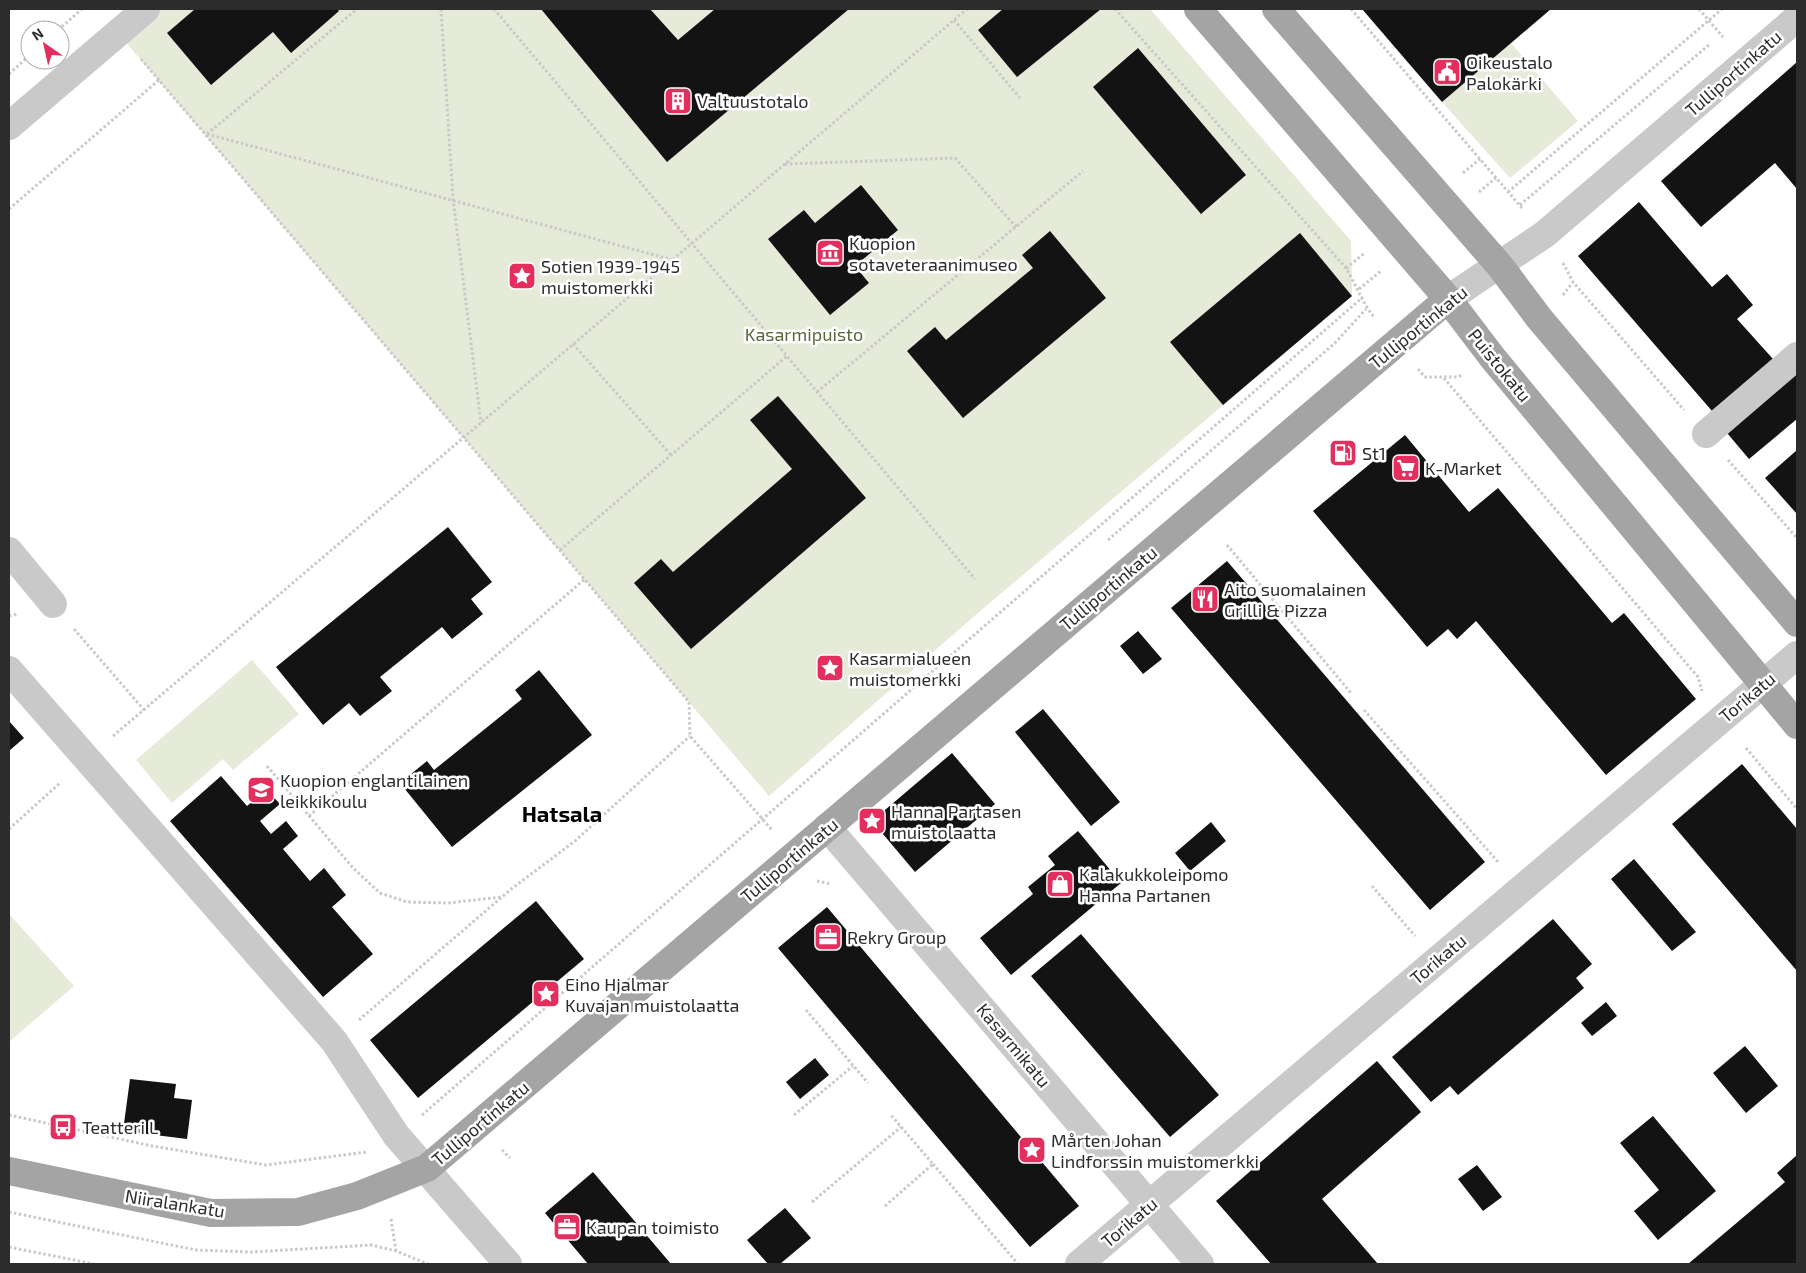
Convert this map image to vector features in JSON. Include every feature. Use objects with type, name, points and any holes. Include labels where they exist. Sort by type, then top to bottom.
[{"type":"main road","name":"Puistokatu","points":[[1198,9],[1448,299],[1492,357],[1797,724]]},
{"type":"main road","points":[[1276,9],[1500,266],[1538,318],[1797,623]]},
{"type":"main road","name":"Tulliportinkatu","points":[[427,1168],[1448,299]]},
{"type":"main road","name":"Niiralankatu","points":[[9,1171],[211,1213],[298,1212],[358,1196],[427,1168]]},
{"type":"street","points":[[9,126],[146,9]]},
{"type":"street","name":"Tulliportinkatu","points":[[1448,299],[1500,266],[1545,234],[1791,17]]},
{"type":"street","points":[[1706,434],[1797,356]]},
{"type":"street","points":[[9,551],[53,604]]},
{"type":"street","name":"Torikatu","points":[[1079,1264],[1797,655]]},
{"type":"street","points":[[9,670],[334,1042],[386,1142],[427,1168],[508,1264]]},
{"type":"street","name":"Kasarmikatu","points":[[827,827],[1200,1264]]},
{"type":"path","points":[[69,20],[82,9]]},
{"type":"path","points":[[206,134],[357,9]]},
{"type":"path","points":[[442,9],[453,199],[481,423]]},
{"type":"path","points":[[494,9],[975,579]]},
{"type":"path","points":[[9,829],[144,710],[967,9]]},
{"type":"path","points":[[1114,9],[1346,268],[1363,297],[1366,309],[1425,377],[1444,377],[1698,677],[1704,698]]},
{"type":"path","points":[[1350,9],[1545,234],[1562,259],[1573,282],[1797,538]]},
{"type":"path","points":[[1508,192],[1722,9]]},
{"type":"path","points":[[954,20],[1020,98]]},
{"type":"path","points":[[1520,205],[1728,30]]},
{"type":"path","points":[[9,74],[20,64]]},
{"type":"path","points":[[9,208],[159,80],[689,702],[690,736],[764,819]]},
{"type":"path","points":[[206,134],[453,199],[673,260]]},
{"type":"path","points":[[784,164],[955,158],[1016,227]]},
{"type":"path","points":[[816,392],[1083,171]]},
{"type":"path","points":[[9,1115],[152,1146],[266,1165],[386,1142],[423,1115],[1363,297]]},
{"type":"path","points":[[573,344],[671,455]]},
{"type":"path","points":[[560,550],[787,356]]},
{"type":"path","points":[[1227,544],[1352,693]]},
{"type":"path","points":[[309,816],[585,579]]},
{"type":"path","points":[[53,604],[144,710]]},
{"type":"path","points":[[1364,710],[1503,867]]},
{"type":"path","points":[[334,1042],[503,897],[575,841],[690,736]]},
{"type":"path","points":[[1746,748],[1797,809]]},
{"type":"path","points":[[267,766],[352,868],[380,892],[407,902],[440,903],[503,897]]},
{"type":"path","points":[[1372,886],[1417,939]]},
{"type":"path","points":[[806,1010],[868,1084]]},
{"type":"path","points":[[794,1115],[853,1066]]},
{"type":"path","points":[[890,1114],[1018,1264]]},
{"type":"path","points":[[812,1202],[901,1127]]},
{"type":"path","points":[[885,1206],[933,1164]]},
{"type":"path","points":[[391,1217],[396,1251],[428,1264]]},
{"type":"path","points":[[9,1247],[94,1264]]},
{"type":"green space","name":"Kasarmipuisto","points":[[146,9],[1150,9],[1351,241],[1352,296],[972,618],[769,796],[118,33]]},
{"type":"green space","points":[[1511,43],[1578,121],[1510,178],[1442,102]]},
{"type":"green space","points":[[252,660],[299,714],[233,770],[223,759],[172,803],[136,760]]},
{"type":"green space","points":[[9,914],[74,986],[9,1042]]},
{"type":"building","points":[[195,9],[337,9],[339,11],[291,53],[273,32],[211,85],[167,33]]},
{"type":"building","name":"Valtuustotalo","points":[[541,9],[650,9],[678,40],[715,9],[849,9],[667,162]]},
{"type":"building","points":[[1003,9],[1101,9],[1017,77],[978,30]]},
{"type":"building","name":"Oikeustalo Palokärki","points":[[1362,9],[1551,9],[1442,102]]},
{"type":"building","points":[[1138,48],[1246,175],[1201,214],[1093,87]]},
{"type":"building","points":[[1797,62],[1797,189],[1775,163],[1701,227],[1661,181]]},
{"type":"building","points":[[861,185],[898,230],[855,266],[869,283],[830,315],[768,239],[804,210],[815,223]]},
{"type":"building","points":[[1639,202],[1712,287],[1727,274],[1753,305],[1737,319],[1773,359],[1712,411],[1578,256]]},
{"type":"building","points":[[1050,231],[1106,298],[963,418],[907,351],[935,327],[946,340],[1033,268],[1022,255]]},
{"type":"building","points":[[1300,233],[1352,296],[1223,405],[1170,342]]},
{"type":"building","points":[[1797,365],[1797,419],[1749,459],[1722,427]]},
{"type":"building","points":[[778,396],[866,498],[691,649],[634,583],[661,559],[673,572],[792,469],[750,420]]},
{"type":"building","points":[[1405,435],[1469,512],[1498,488],[1612,623],[1624,613],[1696,699],[1606,775],[1476,621],[1457,639],[1448,629],[1427,647],[1313,511]]},
{"type":"building","points":[[1797,450],[1797,514],[1765,478]]},
{"type":"building","points":[[448,527],[492,582],[471,599],[483,614],[452,639],[442,627],[380,677],[392,691],[360,716],[349,703],[323,725],[276,667]]},
{"type":"building","points":[[1227,561],[1485,862],[1430,910],[1171,608]]},
{"type":"building","points":[[1138,631],[1162,659],[1143,674],[1120,646]]},
{"type":"building","points":[[539,670],[592,735],[452,847],[400,783],[427,761],[434,770],[522,699],[515,690]]},
{"type":"building","points":[[1043,709],[1120,802],[1091,826],[1015,732]]},
{"type":"building","points":[[9,721],[24,738],[9,751]]},
{"type":"building","points":[[952,753],[995,804],[915,872],[872,821]]},
{"type":"building","points":[[1742,764],[1797,829],[1797,971],[1672,824]]},
{"type":"building","points":[[221,776],[247,806],[267,790],[280,804],[260,821],[271,834],[286,821],[298,836],[283,849],[310,881],[324,868],[346,895],[332,907],[373,954],[323,997],[170,821]]},
{"type":"building","points":[[1211,822],[1226,841],[1190,871],[1175,853]]},
{"type":"building","points":[[1078,831],[1121,883],[1011,975],[980,938],[1033,894],[1028,887],[1055,865],[1048,856]]},
{"type":"building","points":[[1634,859],[1696,932],[1672,951],[1611,879]]},
{"type":"building","points":[[536,901],[584,959],[418,1098],[370,1040]]},
{"type":"building","points":[[827,907],[1079,1206],[1030,1247],[778,948]]},
{"type":"building","points":[[1553,919],[1592,964],[1576,978],[1584,988],[1458,1095],[1450,1086],[1431,1102],[1392,1057]]},
{"type":"building","points":[[1081,934],[1219,1095],[1170,1137],[1031,976]]},
{"type":"building","points":[[1606,1002],[1617,1016],[1592,1036],[1581,1023]]},
{"type":"building","points":[[1745,1046],[1778,1086],[1746,1113],[1713,1073]]},
{"type":"building","points":[[815,1058],[829,1075],[800,1099],[786,1082]]},
{"type":"building","points":[[1377,1061],[1421,1112],[1322,1199],[1378,1264],[1271,1264],[1216,1201]]},
{"type":"building","points":[[130,1079],[176,1084],[174,1098],[192,1100],[187,1139],[123,1131]]},
{"type":"building","points":[[1653,1116],[1716,1191],[1658,1240],[1634,1211],[1659,1190],[1620,1143]]},
{"type":"building","points":[[1797,1155],[1797,1264],[1688,1264],[1785,1182],[1777,1173]]},
{"type":"building","points":[[1477,1165],[1502,1197],[1483,1211],[1458,1179]]},
{"type":"building","points":[[593,1172],[671,1264],[588,1264],[545,1213]]},
{"type":"building","points":[[785,1208],[811,1238],[780,1264],[768,1264],[747,1240]]},
{"type":"place","name":"Oikeustalo Palokärki","points":[[1447,72]]},
{"type":"place","name":"Valtuustotalo","points":[[678,101]]},
{"type":"place","name":"Kuopion sotaveteraanimuseo","points":[[830,253]]},
{"type":"place","name":"Sotien 1939-1945 muistomerkki","points":[[522,276]]},
{"type":"place","name":"St1","points":[[1343,453]]},
{"type":"place","name":"K-Market","points":[[1406,468]]},
{"type":"place","name":"Aito suomalainen Grilli & Pizza","points":[[1205,599]]},
{"type":"place","name":"Kasarmialueen muistomerkki","points":[[830,668]]},
{"type":"place","name":"Kuopion englantilainen leikkikoulu","points":[[261,790]]},
{"type":"place","name":"Hanna Partasen muistolaatta","points":[[872,821]]},
{"type":"place","name":"Kalakukkoleipomo Hanna Partanen","points":[[1060,884]]},
{"type":"place","name":"Rekry Group","points":[[828,937]]},
{"type":"place","name":"Eino Hjalmar Kuvajan muistolaatta","points":[[546,994]]},
{"type":"place","name":"Teatteri L","points":[[63,1127]]},
{"type":"place","name":"Mårten Johan Lindforssin muistomerkki","points":[[1032,1150]]},
{"type":"place","name":"Kaupan toimisto","points":[[567,1227]]},
{"type":"district","name":"Hatsala","points":[[562,813]]}]
